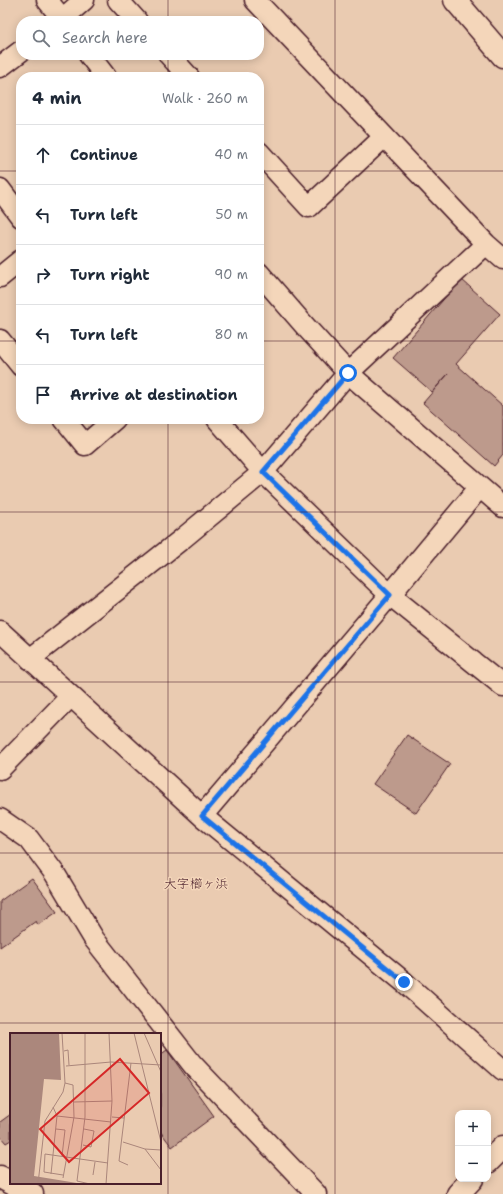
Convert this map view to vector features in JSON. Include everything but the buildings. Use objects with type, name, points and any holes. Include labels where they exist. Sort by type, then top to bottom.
[{"type":"street","points":[[47,0],[59,16]]},
{"type":"street","points":[[66,16],[84,0]]},
{"type":"street","points":[[118,0],[132,16]]},
{"type":"street","points":[[255,0],[486,244],[503,259]]},
{"type":"street","points":[[455,0],[503,56]]},
{"type":"street","points":[[0,67],[16,55]]},
{"type":"street","points":[[93,60],[102,72]]},
{"type":"street","points":[[174,60],[184,72]]},
{"type":"street","points":[[264,158],[309,207],[384,137]]},
{"type":"street","points":[[0,189],[16,210]]},
{"type":"street","points":[[30,659],[182,539],[263,472],[348,373],[486,244]]},
{"type":"street","points":[[0,276],[16,264]]},
{"type":"street","points":[[264,279],[348,373],[503,507]]},
{"type":"street","points":[[0,340],[16,360]]},
{"type":"street","points":[[68,424],[85,445],[109,424]]},
{"type":"street","points":[[221,424],[263,472],[390,595],[503,686]]},
{"type":"street","points":[[202,816],[480,488]]},
{"type":"street","points":[[0,630],[202,816],[404,982],[503,1070]]},
{"type":"street","points":[[0,769],[71,696]]},
{"type":"street","points":[[0,819],[29,839],[55,874],[94,939],[193,1065],[316,1194]]},
{"type":"street","points":[[491,1159],[503,1147]]},
{"type":"street","points":[[0,1177],[10,1182]]},
{"type":"street","points":[[458,1194],[469,1182]]},
{"type":"street","points":[[13,1184],[32,1194]]},
{"type":"district","name":"大字櫛ヶ浜","points":[[196,883]]},
{"type":"route","points":[[348,373],[263,472],[390,595],[202,816],[404,982]]}]
